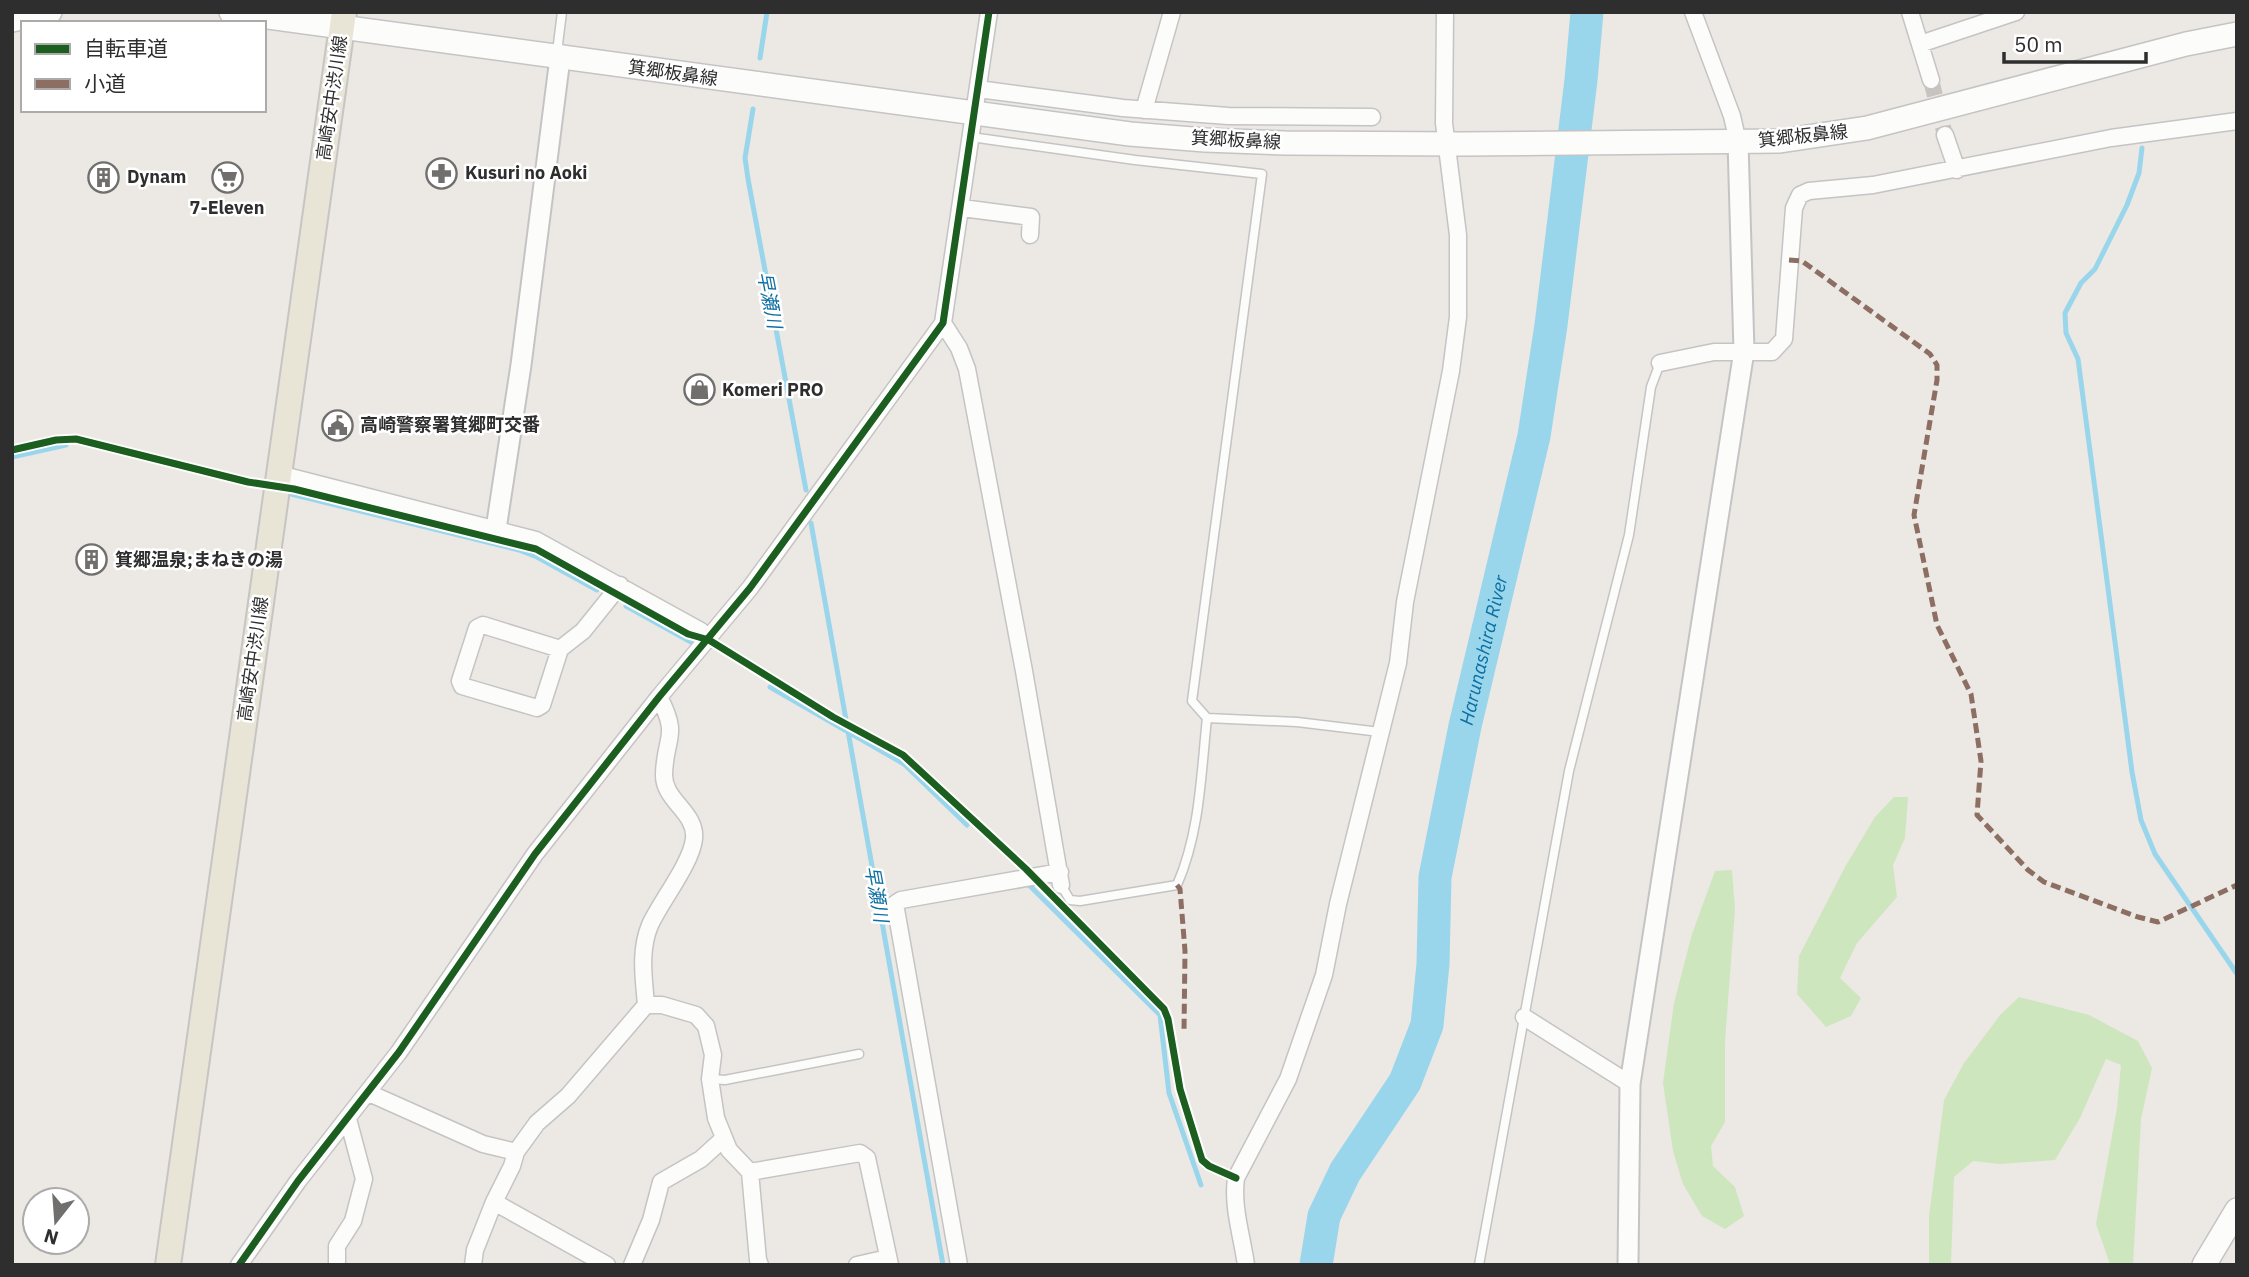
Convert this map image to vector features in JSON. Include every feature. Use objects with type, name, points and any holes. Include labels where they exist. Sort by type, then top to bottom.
[{"type":"main road","points":[[12,20],[50,12]]},
{"type":"main road","name":"箕郷板鼻線","points":[[231,12],[343,20],[973,125],[1205,140],[1454,144],[1780,141],[1867,128],[2186,44],[2237,34]]},
{"type":"main road","name":"高崎安中渋川線","points":[[168,1265],[343,20]]},
{"type":"main road","points":[[2204,1265],[2237,1210]]},
{"type":"street","points":[[239,1265],[298,1181],[369,1093],[536,854],[659,697],[750,588],[943,323],[989,12]]},
{"type":"street","points":[[1144,110],[1172,12]]},
{"type":"street","points":[[1246,1265],[1234,1192],[1236,1178],[1270,1117],[1287,1079],[1324,975],[1338,904],[1398,663],[1405,602],[1451,371],[1458,317],[1458,235],[1454,144],[1444,123],[1445,12]]},
{"type":"street","points":[[1628,1265],[1630,1084],[1744,351],[1738,142],[1732,116],[1693,12]]},
{"type":"street","points":[[1910,12],[1931,80]]},
{"type":"street","points":[[1920,44],[2016,12]]},
{"type":"street","points":[[496,529],[521,365],[560,58]]},
{"type":"street","points":[[978,89],[1144,110],[1228,116],[1372,117]]},
{"type":"street","points":[[1660,363],[1714,352],[1772,352],[1784,339],[1794,208],[1800,195],[1809,191],[1873,186],[2111,138],[2237,121]]},
{"type":"street","points":[[1945,135],[1957,170]]},
{"type":"street","points":[[962,208],[1031,217],[1030,235]]},
{"type":"street","points":[[943,323],[956,341],[967,369],[1061,878],[901,900],[895,904],[959,1265]]},
{"type":"street","points":[[279,474],[536,540],[620,584],[701,631],[709,640]]},
{"type":"street","points":[[560,649],[483,625],[477,628],[460,681],[462,686],[537,708],[542,705],[560,649],[583,631],[620,584]]},
{"type":"street","points":[[473,1265],[475,1250],[516,1152],[537,1124],[568,1096],[646,1005],[642,962],[649,926],[694,842],[694,825],[665,788],[664,774],[672,729],[659,697]]},
{"type":"street","points":[[646,1005],[662,1005],[696,1015],[706,1026],[713,1055],[711,1099],[723,1139],[729,1150],[750,1172],[760,1265]]},
{"type":"street","points":[[1524,1017],[1630,1084]]},
{"type":"street","points":[[369,1093],[483,1144],[516,1152]]},
{"type":"street","points":[[338,1265],[337,1246],[353,1221],[365,1179],[348,1119]]},
{"type":"street","points":[[632,1265],[651,1220],[662,1182],[701,1159],[723,1139]]},
{"type":"street","points":[[750,1172],[860,1153],[867,1158],[889,1261],[857,1265]]},
{"type":"street","points":[[494,1202],[607,1265]]},
{"type":"lane","points":[[560,58],[558,44],[562,12]]},
{"type":"lane","points":[[973,125],[1135,160],[1262,174],[1192,701],[1208,718],[1297,722],[1380,732]]},
{"type":"lane","points":[[1479,1265],[1569,771],[1629,535],[1651,387],[1660,363]]},
{"type":"lane","points":[[1061,878],[1070,900],[1080,901],[1177,886],[1185,868],[1197,815],[1208,718]]},
{"type":"lane","points":[[710,1079],[725,1080],[859,1054]]},
{"type":"green space","points":[[1894,797],[1908,797],[1905,838],[1893,865],[1897,897],[1857,943],[1840,978],[1861,998],[1851,1016],[1826,1027],[1797,994],[1799,956],[1845,867],[1875,817]]},
{"type":"green space","points":[[1732,870],[1735,909],[1725,1041],[1725,1122],[1711,1146],[1713,1166],[1735,1187],[1744,1216],[1725,1229],[1702,1216],[1683,1184],[1673,1151],[1663,1083],[1674,1003],[1692,934],[1715,871]]},
{"type":"green space","points":[[2019,997],[2089,1015],[2138,1041],[2152,1068],[2141,1119],[2133,1265],[2110,1264],[2096,1224],[2117,1108],[2121,1065],[2106,1059],[2080,1118],[2055,1160],[2000,1164],[1973,1161],[1954,1177],[1951,1265],[1929,1265],[1929,1216],[1944,1100],[1964,1063],[2001,1014]]},
{"type":"waterway","name":"早瀬川","points":[[760,58],[767,12]]},
{"type":"waterway","name":"Harunashira River","points":[[1316,1265],[1324,1216],[1345,1172],[1405,1082],[1427,1025],[1433,964],[1435,877],[1465,726],[1534,436],[1551,325],[1587,12]]},
{"type":"waterway","name":"早瀬川","points":[[753,109],[745,158],[806,490]]},
{"type":"waterway","points":[[2142,148],[2139,173],[2127,205],[2095,269],[2081,283],[2065,313],[2066,333],[2078,359],[2132,772],[2141,820],[2155,854],[2237,974]]},
{"type":"waterway","points":[[12,457],[66,445]]},
{"type":"waterway","points":[[291,494],[519,550],[597,590]]},
{"type":"waterway","name":"早瀬川","points":[[811,523],[943,1265]]},
{"type":"waterway","points":[[626,606],[691,642]]},
{"type":"waterway","points":[[770,687],[904,764],[967,825]]},
{"type":"waterway","points":[[1029,885],[1160,1015],[1169,1093],[1201,1185]]},
{"type":"tunnel","points":[[1931,80],[1945,135]]},
{"type":"marked path","points":[[1789,260],[1802,261],[1930,354],[1937,365],[1937,380],[1914,515],[1937,625],[1971,694],[1981,761],[1977,815],[2028,870],[2044,882],[2138,917],[2158,922],[2237,885]]},
{"type":"marked path","points":[[1177,885],[1180,889],[1185,951],[1184,1031]]},
{"type":"cycle path","points":[[239,1265],[298,1181],[399,1052],[535,854],[659,697],[750,588],[943,323],[989,12]]},
{"type":"cycle path","points":[[12,450],[56,440],[76,439],[536,549],[688,634],[709,640],[833,717],[903,755],[1026,869],[1164,1009],[1180,1089],[1202,1160],[1236,1178]]},
{"type":"place","name":"Kusuri no Aoki","points":[[442,173]]},
{"type":"place","name":"Dynam","points":[[104,177]]},
{"type":"place","name":"7-Eleven","points":[[227,178]]},
{"type":"place","name":"Komeri PRO","points":[[699,390]]},
{"type":"place","name":"高崎警察署箕郷町交番","points":[[337,425]]},
{"type":"place","name":"箕郷温泉;まねきの湯","points":[[92,560]]}]
